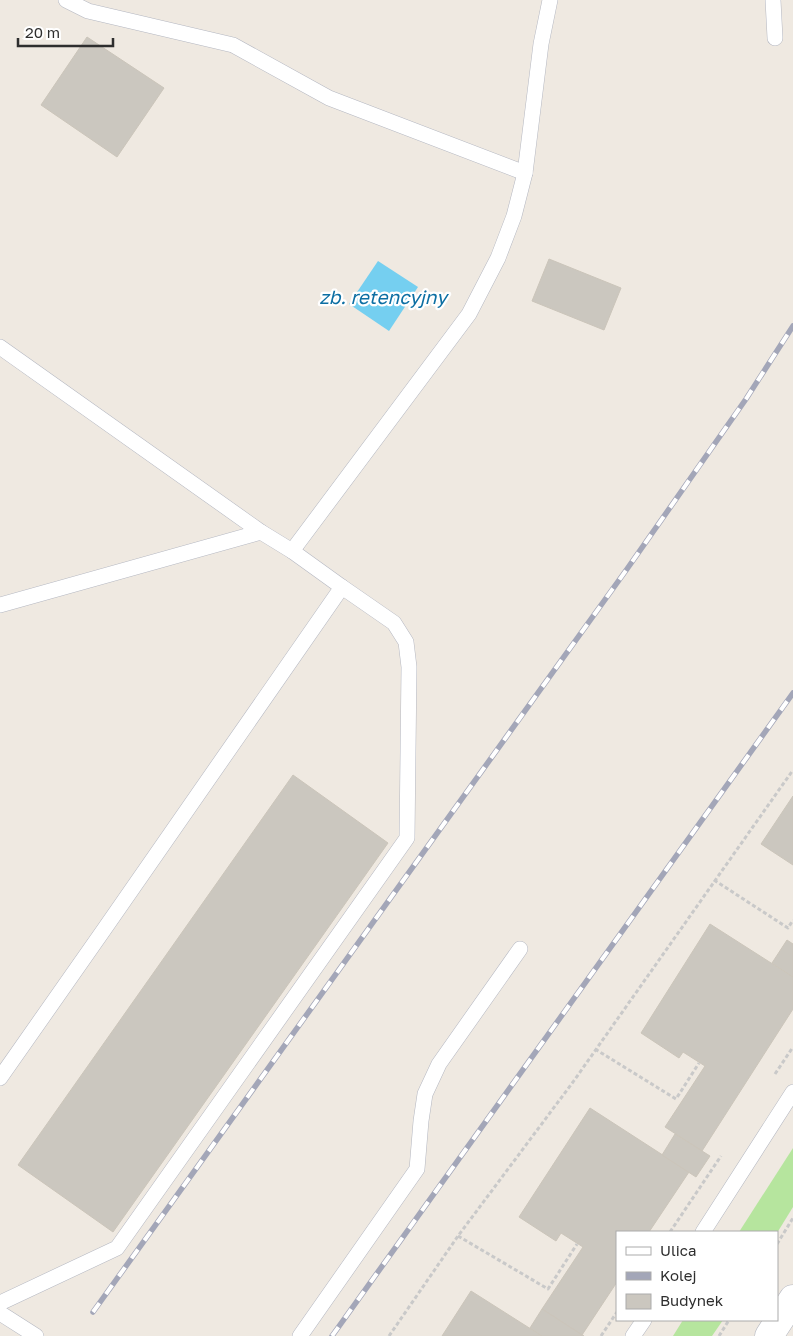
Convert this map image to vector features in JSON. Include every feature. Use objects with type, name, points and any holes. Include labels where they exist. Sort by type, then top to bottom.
[{"type":"street","points":[[769,1336],[793,1298]]},
{"type":"lane","points":[[66,0],[88,11],[233,45],[329,98],[524,173]]},
{"type":"lane","points":[[292,551],[469,314],[498,258],[514,216],[524,173],[541,44],[550,0]]},
{"type":"lane","points":[[773,0],[775,38]]},
{"type":"lane","points":[[0,348],[261,532],[292,551],[394,623],[406,642],[409,667],[407,838],[117,1248],[0,1302]]},
{"type":"lane","points":[[0,605],[261,532]]},
{"type":"lane","points":[[0,1078],[342,587]]},
{"type":"lane","points":[[300,1336],[417,1169],[425,1094],[439,1064],[520,949]]},
{"type":"lane","points":[[704,1231],[793,1092]]},
{"type":"lane","points":[[0,1313],[36,1336]]},
{"type":"lane","points":[[633,1336],[643,1321]]},
{"type":"path","points":[[390,1336],[458,1236],[595,1049],[793,770]]},
{"type":"path","points":[[714,880],[788,928],[793,920]]},
{"type":"path","points":[[595,1049],[676,1099],[699,1063]]},
{"type":"path","points":[[778,1242],[793,1218]]},
{"type":"path","points":[[458,1236],[548,1290],[577,1244]]},
{"type":"path","points":[[601,1336],[616,1314]]},
{"type":"path","points":[[719,1336],[728,1321]]},
{"type":"green space","points":[[793,1148],[793,1207],[778,1231],[740,1231]]},
{"type":"green space","points":[[682,1321],[722,1321],[712,1336],[673,1336]]},
{"type":"water","name":"zb. retencyjny","points":[[378,261],[418,287],[389,331],[349,304]]},
{"type":"building","points":[[87,37],[164,88],[117,157],[41,105]]},
{"type":"building","points":[[549,259],[621,288],[604,330],[532,301]]},
{"type":"building","points":[[293,775],[388,843],[113,1232],[18,1165]]},
{"type":"building","points":[[793,796],[793,865],[761,844]]},
{"type":"building","points":[[710,924],[793,977],[793,1009],[702,1151],[665,1127],[705,1066],[683,1052],[679,1058],[641,1033]]},
{"type":"building","points":[[787,940],[793,944],[793,977],[772,963]]},
{"type":"building","points":[[590,1108],[689,1172],[650,1231],[616,1231],[616,1284],[582,1335],[542,1309],[583,1247],[561,1233],[556,1241],[519,1217]]},
{"type":"building","points":[[675,1134],[710,1156],[696,1177],[662,1155]]},
{"type":"building","points":[[471,1291],[523,1324],[542,1336],[442,1336]]},
{"type":"building","points":[[542,1309],[584,1336],[542,1336],[530,1328]]},
{"type":"railway","points":[[93,1312],[627,569],[746,399],[793,326]]},
{"type":"railway","points":[[332,1336],[793,693]]}]
